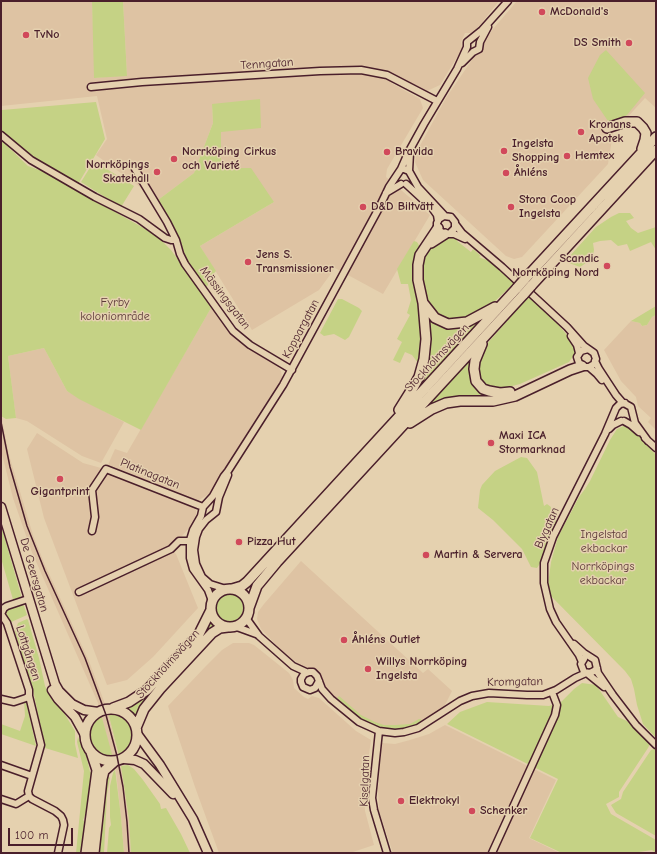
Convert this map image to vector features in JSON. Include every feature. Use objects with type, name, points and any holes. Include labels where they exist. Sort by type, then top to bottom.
[{"type":"highway","points":[[607,128],[630,121],[637,122],[641,125],[645,130],[646,136],[639,155]]},
{"type":"highway","name":"Stockholmsvägen","points":[[229,589],[242,586],[248,582],[382,436],[488,333],[521,291],[656,137]]},
{"type":"highway","name":"Stockholmsvägen","points":[[528,283],[656,150]]},
{"type":"highway","points":[[382,436],[408,397],[419,377],[424,359],[426,339],[423,303],[418,280],[418,265],[420,255],[443,229]]},
{"type":"highway","name":"Stockholmsvägen","points":[[247,613],[254,592],[263,578],[398,432],[425,395],[505,301],[521,291]]},
{"type":"highway","points":[[423,303],[435,318],[442,322],[462,324],[471,321],[505,301]]},
{"type":"highway","points":[[488,333],[478,353],[474,369],[478,385],[489,391],[500,393],[515,390],[571,364],[582,361]]},
{"type":"highway","points":[[398,432],[440,405],[460,401],[494,401],[515,396],[570,370],[582,361]]},
{"type":"highway","points":[[229,589],[239,591],[245,597],[247,613],[241,623],[231,627],[221,625],[215,620],[211,606],[216,594],[229,589]]},
{"type":"highway","name":"Stockholmsvägen","points":[[113,708],[129,702],[147,690],[199,634],[206,622],[211,606]]},
{"type":"highway","name":"Stockholmsvägen","points":[[137,731],[144,709],[160,689],[212,633],[220,628],[231,627]]},
{"type":"highway","points":[[86,853],[97,791],[104,771],[111,764],[124,759],[135,747],[137,731],[134,722],[126,714],[113,708],[98,712],[88,723],[86,738],[92,755],[97,791],[94,853]]},
{"type":"highway","points":[[92,755],[111,764]]},
{"type":"main road","name":"De Geersgatan","points":[[2,511],[52,678],[59,691],[65,698],[78,708],[98,712]]},
{"type":"main road","name":"De Geersgatan","points":[[43,650],[49,682],[58,699],[75,717],[86,738]]},
{"type":"main road","points":[[137,731],[160,765],[198,829],[208,853]]},
{"type":"main road","points":[[124,759],[135,760],[147,766],[182,803]]},
{"type":"street","points":[[474,243],[443,229],[432,208],[399,182],[396,177],[410,149],[456,69],[467,47],[466,44],[468,40],[474,37],[493,19],[508,1]]},
{"type":"street","points":[[456,69],[473,52],[479,49],[480,42],[493,19]]},
{"type":"street","points":[[474,37],[480,42]]},
{"type":"street","points":[[467,47],[473,52]]},
{"type":"street","name":"Tenngatan","points":[[91,87],[142,82],[361,70],[388,75],[437,101]]},
{"type":"street","points":[[1,135],[31,160],[95,197],[139,219],[165,238],[176,240]]},
{"type":"street","points":[[410,149],[409,171],[423,193],[445,216],[453,218],[456,225],[474,243],[568,327],[588,349],[594,353],[596,357],[595,361],[599,369],[616,395],[631,407],[635,423],[648,441]]},
{"type":"street","name":"Mässingsgatan","points":[[135,169],[167,222],[185,264],[233,331],[250,345],[292,370]]},
{"type":"street","points":[[401,169],[409,171]]},
{"type":"street","name":"Koppargatan","points":[[211,606],[208,590],[195,573],[191,564],[189,553],[193,530],[204,507],[213,496],[224,476],[277,397],[391,182],[396,177]]},
{"type":"street","points":[[386,193],[410,182],[412,177]]},
{"type":"street","points":[[443,229],[440,218],[445,216]]},
{"type":"street","points":[[443,229],[454,230],[456,225]]},
{"type":"street","points":[[558,319],[573,339],[582,361],[597,374],[614,399],[615,416],[631,425],[656,448]]},
{"type":"street","points":[[582,361],[583,350],[588,349]]},
{"type":"street","points":[[582,361],[592,366],[595,361]]},
{"type":"street","points":[[615,410],[620,404],[625,403]]},
{"type":"street","name":"Blygatan","points":[[581,663],[579,655],[556,622],[547,602],[543,580],[544,563],[553,537],[606,434],[615,410]]},
{"type":"street","points":[[622,421],[630,419],[632,414]]},
{"type":"street","name":"Blygatan","points":[[606,434],[613,425],[622,421]]},
{"type":"street","name":"Platinagatan","points":[[92,531],[95,517],[92,490],[106,469],[204,507]]},
{"type":"street","name":"Koppargatan","points":[[211,516],[215,514],[219,497],[228,472]]},
{"type":"street","points":[[211,516],[206,516],[204,507],[214,504],[216,508]]},
{"type":"street","points":[[79,592],[171,549],[179,541],[192,541],[199,529],[211,516]]},
{"type":"street","name":"Koppargatan","points":[[192,541],[196,564],[202,577],[210,584],[229,589]]},
{"type":"street","points":[[1,614],[7,606],[28,599]]},
{"type":"street","points":[[247,613],[259,636],[293,666],[301,678],[303,687],[308,690],[317,686],[319,681],[314,673],[306,672],[293,666]]},
{"type":"street","name":"Lottgången","points":[[1,614],[9,631],[29,690],[29,696],[14,702],[1,699]]},
{"type":"street","points":[[231,627],[259,636]]},
{"type":"street","name":"Blygatan","points":[[565,635],[581,651],[591,657]]},
{"type":"street","points":[[613,695],[582,669],[581,663],[586,658],[591,657],[597,662],[598,674],[641,730],[656,745]]},
{"type":"street","name":"Kromgatan","points":[[566,683],[581,663]]},
{"type":"street","points":[[587,673],[592,673],[597,668]]},
{"type":"street","points":[[301,678],[306,672]]},
{"type":"street","name":"Kromgatan","points":[[313,689],[330,699],[359,722],[379,731],[404,732],[418,728],[460,701],[472,696],[489,693],[538,695],[552,692],[566,683],[587,673]]},
{"type":"street","name":"Kromgatan","points":[[319,681],[322,689],[330,699]]},
{"type":"street","name":"Kromgatan","points":[[492,853],[523,783],[531,771],[549,726],[555,716],[557,705],[552,692]]},
{"type":"street","points":[[29,696],[41,745],[28,791],[29,796],[32,799],[59,814],[63,820],[64,825],[58,853]]},
{"type":"street","name":"Kiselgatan","points":[[379,731],[372,798],[374,810],[387,853]]},
{"type":"street","points":[[1,765],[32,776]]},
{"type":"street","points":[[1,799],[16,804],[29,796]]},
{"type":"shaded area","points":[[1,1],[92,1],[95,78],[127,75],[123,1],[499,1],[480,25],[471,33],[465,33],[461,42],[462,48],[440,85],[427,91],[396,75],[391,83],[420,99],[423,108],[387,169],[386,177],[430,215],[383,294],[335,268],[319,290],[252,330],[200,246],[274,202],[221,168],[221,132],[212,104],[213,123],[194,173],[158,200],[96,155],[107,139],[97,96],[1,106]]},
{"type":"shaded area","points":[[517,1],[656,1],[656,108],[645,98],[613,133],[608,164],[522,257],[514,259],[506,256],[423,180],[415,162],[417,151],[446,98],[493,29]]},
{"type":"shaded area","points":[[211,308],[229,331],[247,347],[276,364],[281,371],[282,377],[261,414],[209,494],[199,500],[196,515],[189,528],[182,536],[176,538],[169,547],[176,554],[198,608],[153,657],[127,680],[107,685],[44,518],[27,449],[37,433],[83,463],[101,468],[107,467],[115,449],[127,453]]},
{"type":"shaded area","points":[[656,315],[656,430],[648,422],[651,418],[638,406],[636,397],[621,381],[604,350],[631,321],[640,323],[642,326],[647,325],[652,317]]},
{"type":"shaded area","points":[[44,348],[67,391],[124,422],[101,463],[82,456],[27,421],[16,418],[8,356]]},
{"type":"shaded area","points":[[1,415],[9,455],[33,535],[45,565],[89,661],[108,712],[122,772],[129,819],[131,853],[124,853],[116,772],[98,703],[31,550],[13,498],[1,450]]},
{"type":"shaded area","points":[[301,561],[423,673],[428,669],[452,691],[444,707],[417,725],[407,728],[392,729],[376,727],[356,716],[344,707],[323,686],[320,676],[313,669],[304,668],[282,651],[261,629],[257,619],[258,612]]},
{"type":"shaded area","points":[[233,643],[249,643],[254,645],[289,673],[293,680],[294,688],[304,697],[308,699],[312,696],[319,698],[356,731],[371,740],[364,790],[365,811],[374,845],[350,853],[219,853],[168,706],[222,650]]},
{"type":"shaded area","points":[[445,725],[556,780],[529,838],[560,853],[393,853],[379,811],[378,789],[382,743],[395,744],[410,740],[429,734]]},
{"type":"green space","points":[[92,1],[123,1],[127,76],[94,78]]},
{"type":"green space","points":[[606,50],[645,93],[627,115],[610,124],[593,99],[588,78],[600,55]]},
{"type":"green space","points":[[260,99],[261,128],[221,132],[221,168],[251,168],[274,202],[200,246],[216,271],[208,280],[208,285],[205,288],[188,264],[179,237],[158,200],[194,173],[213,123],[212,104]]},
{"type":"green space","points":[[96,102],[105,139],[78,184],[29,156],[1,132],[2,110]]},
{"type":"green space","name":"Fyrby koloniområde","points":[[1,140],[28,166],[42,171],[156,235],[171,250],[210,304],[211,308],[141,430],[79,399],[67,391],[44,348],[8,356],[16,418],[6,419],[1,416]]},
{"type":"green space","points":[[94,161],[134,186],[121,207],[81,182]]},
{"type":"green space","points":[[619,213],[630,213],[634,218],[626,221],[631,228],[638,233],[656,227],[656,250],[651,242],[630,251],[627,244],[618,246],[611,240],[600,241],[593,243],[593,255],[588,258],[586,263],[580,267],[569,263],[568,258],[596,227]]},
{"type":"green space","points":[[451,236],[457,239],[457,241],[471,252],[473,249],[481,256],[479,257],[490,261],[514,283],[493,303],[464,320],[453,321],[442,318],[432,311],[428,303],[423,264],[427,253],[432,247],[444,237]]},
{"type":"green space","points":[[414,241],[417,242],[420,247],[414,256],[413,275],[421,306],[424,342],[420,363],[418,363],[412,355],[405,352],[400,363],[393,360],[402,342],[397,339],[410,315],[407,313],[411,300],[408,284],[401,284],[397,269]]},
{"type":"green space","points":[[529,296],[552,317],[571,340],[576,352],[569,362],[520,384],[494,389],[486,386],[480,378],[478,368],[479,357],[486,345]]},
{"type":"green space","points":[[338,299],[342,299],[362,311],[349,337],[345,340],[334,334],[324,336],[320,333]]},
{"type":"green space","points":[[656,306],[656,315],[652,317],[647,325],[642,326],[640,323],[631,321]]},
{"type":"green space","points":[[427,313],[440,324],[485,316],[415,391]]},
{"type":"green space","points":[[474,355],[472,381],[507,394],[423,411]]},
{"type":"green space","name":"Norrköpings ekbackar","points":[[628,424],[656,455],[656,738],[643,724],[631,679],[625,671],[547,592],[551,562],[558,537],[579,497],[590,481],[610,440],[617,429]]},
{"type":"green space","points":[[521,457],[527,458],[537,472],[544,506],[547,504],[551,507],[550,514],[556,519],[556,524],[551,533],[541,562],[537,568],[531,567],[522,549],[493,520],[478,508],[482,485],[495,471]]},
{"type":"green space","points":[[1,525],[21,595],[14,603],[1,558]]},
{"type":"green space","points":[[229,594],[239,598],[243,608],[239,618],[229,622],[219,618],[215,608],[219,598]]},
{"type":"green space","points":[[21,604],[24,606],[27,615],[9,623],[6,612],[7,608]]},
{"type":"green space","points":[[27,619],[39,658],[45,686],[75,731],[75,744],[78,758],[45,748],[33,690],[15,632],[18,623]]},
{"type":"green space","points":[[212,621],[217,626],[136,720],[130,713],[122,708],[140,701],[147,696],[204,633]]},
{"type":"green space","points":[[582,683],[596,685],[618,717],[627,721],[650,744],[619,792],[619,797],[606,804],[611,814],[656,840],[656,853],[652,850],[638,853],[562,853],[530,838],[558,779],[447,724],[460,712],[487,702],[549,706],[561,702]]},
{"type":"green space","points":[[339,696],[361,715],[384,725],[410,724],[419,719],[421,719],[421,723],[408,728],[400,729],[389,729],[372,725],[357,717],[344,707],[345,705],[337,698]]},
{"type":"green space","points":[[24,701],[26,701],[36,746],[1,734],[1,724],[20,731],[25,716]]},
{"type":"green space","points":[[108,712],[123,715],[131,723],[134,730],[133,743],[119,756]]},
{"type":"green space","points":[[101,714],[113,760],[107,760],[100,757],[90,743],[89,736],[91,725]]},
{"type":"green space","points":[[78,737],[86,755],[90,772],[92,772],[88,808],[83,820],[86,823],[83,853],[76,853],[84,771],[77,742]]},
{"type":"green space","points":[[651,750],[656,750],[656,836],[616,813],[611,805],[621,799],[623,792]]},
{"type":"green space","points":[[128,765],[134,769],[143,780],[160,804],[161,809],[166,808],[190,853],[131,853],[129,819],[121,766]]},
{"type":"green space","points":[[115,769],[124,853],[107,853],[109,828],[111,825],[110,786]]},
{"type":"green space","points":[[108,776],[110,778],[107,794],[104,853],[99,853],[100,828],[103,825],[104,817],[104,788]]},
{"type":"railway","points":[[1,422],[10,467],[27,526],[45,571],[85,658],[106,715],[117,756],[123,787],[129,853]]},
{"type":"place","name":"McDonald's","points":[[542,12]]},
{"type":"place","name":"TvNo","points":[[26,35]]},
{"type":"place","name":"DS Smith","points":[[629,43]]},
{"type":"place","name":"Kronans Apotek","points":[[581,132]]},
{"type":"place","name":"Ingelsta Shopping","points":[[504,151]]},
{"type":"place","name":"Bravida","points":[[387,152]]},
{"type":"place","name":"Hemtex","points":[[567,156]]},
{"type":"place","name":"Norrköping Cirkus och Varieté","points":[[174,159]]},
{"type":"place","name":"Norrköpings Skatehall","points":[[157,172]]},
{"type":"place","name":"Åhléns","points":[[506,173]]},
{"type":"place","name":"D&D Biltvätt","points":[[363,207]]},
{"type":"place","name":"Stora Coop Ingelsta","points":[[511,207]]},
{"type":"place","name":"Jens S. Transmissioner","points":[[248,262]]},
{"type":"place","name":"Scandic Norrköping Nord","points":[[607,266]]},
{"type":"place","name":"Maxi ICA Stormarknad","points":[[491,443]]},
{"type":"place","name":"Gigantprint","points":[[60,479]]},
{"type":"place","name":"Pizza Hut","points":[[239,542]]},
{"type":"place","name":"Martin & Servera","points":[[426,555]]},
{"type":"place","name":"Åhléns Outlet","points":[[344,640]]},
{"type":"place","name":"Willys Norrköping Ingelsta","points":[[368,669]]},
{"type":"place","name":"Elektrokyl","points":[[401,801]]},
{"type":"place","name":"Schenker","points":[[472,811]]},
{"type":"park label","name":"Ingelstad ekbackar","points":[[604,542]]}]
